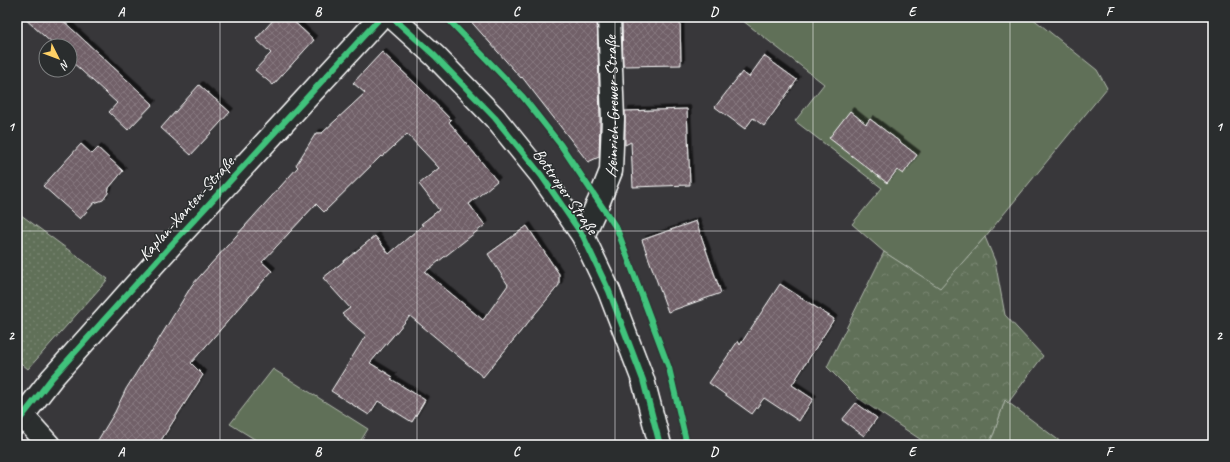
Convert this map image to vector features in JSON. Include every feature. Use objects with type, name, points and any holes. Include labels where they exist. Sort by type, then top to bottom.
[{"type":"street","name":"Kaplan-Xanten-Straße","points":[[20,419],[52,378],[172,243],[381,17]]},
{"type":"street","name":"Bottroper Straße","points":[[392,17],[435,56],[495,118],[541,175],[583,236],[609,291],[643,380],[660,445]]},
{"type":"street","name":"Heinrich-Grewer-Straße","points":[[583,236],[611,171],[613,119],[609,17]]},
{"type":"street","points":[[20,419],[49,445]]},
{"type":"green space","points":[[738,17],[1031,17],[1097,70],[1107,88],[985,237],[940,289],[884,252],[852,224],[882,188],[795,121],[824,84]]},
{"type":"green space","points":[[17,212],[108,279],[28,369],[17,360]]},
{"type":"green space","points":[[985,237],[995,261],[1005,315],[1043,356],[1008,403],[1005,400],[994,433],[988,445],[929,445],[859,399],[827,367],[884,252],[940,288]]},
{"type":"green space","points":[[273,369],[368,429],[358,445],[264,445],[230,424]]},
{"type":"green space","points":[[1005,400],[1065,445],[988,445],[994,433]]},
{"type":"building","points":[[23,17],[59,17],[153,104],[128,130],[109,112],[117,103],[78,67],[78,38],[46,38]]},
{"type":"building","points":[[276,17],[289,17],[314,40],[273,85],[255,70],[271,53],[256,39]]},
{"type":"building","points":[[467,17],[597,17],[600,119],[599,157],[588,162],[522,77],[521,78]]},
{"type":"building","points":[[622,17],[680,17],[681,65],[623,66]]},
{"type":"building","points":[[382,52],[451,120],[449,122],[497,181],[469,204],[485,225],[425,272],[483,320],[508,285],[488,254],[527,226],[559,274],[559,285],[483,377],[410,316],[370,363],[393,377],[391,379],[425,400],[412,422],[378,401],[369,415],[331,391],[366,335],[342,314],[350,308],[323,278],[375,236],[389,254],[423,225],[421,224],[439,210],[419,184],[439,168],[407,134],[382,157],[381,156],[324,212],[316,204],[262,262],[272,271],[191,363],[203,375],[158,445],[95,445],[115,412],[126,389],[150,351],[151,352],[192,285],[298,167],[296,165],[316,133],[322,133],[365,93],[353,83]]},
{"type":"building","points":[[764,56],[797,80],[764,126],[753,118],[745,129],[715,107],[742,72],[749,77]]},
{"type":"building","points":[[199,85],[230,112],[191,155],[161,128]]},
{"type":"building","points":[[687,109],[690,185],[633,187],[631,142],[625,145],[625,111]]},
{"type":"building","points":[[850,111],[866,124],[870,119],[917,155],[903,174],[897,170],[887,183],[829,138]]},
{"type":"building","points":[[81,144],[92,154],[98,148],[123,171],[109,188],[108,193],[103,200],[94,203],[80,219],[43,186]]},
{"type":"building","points":[[696,221],[721,293],[668,312],[642,240]]},
{"type":"building","points":[[780,284],[834,319],[792,385],[813,399],[799,421],[764,398],[752,414],[709,383],[738,341],[740,345]]},
{"type":"building","points":[[856,403],[877,418],[864,436],[842,420]]},
{"type":"cycle path","points":[[17,423],[52,378],[173,243],[381,17]]},
{"type":"cycle path","points":[[392,17],[435,56],[495,118],[541,175],[583,236],[609,291],[643,380],[660,445]]},
{"type":"cycle path","points":[[446,17],[523,97],[560,144],[617,229],[669,368],[687,445]]}]
